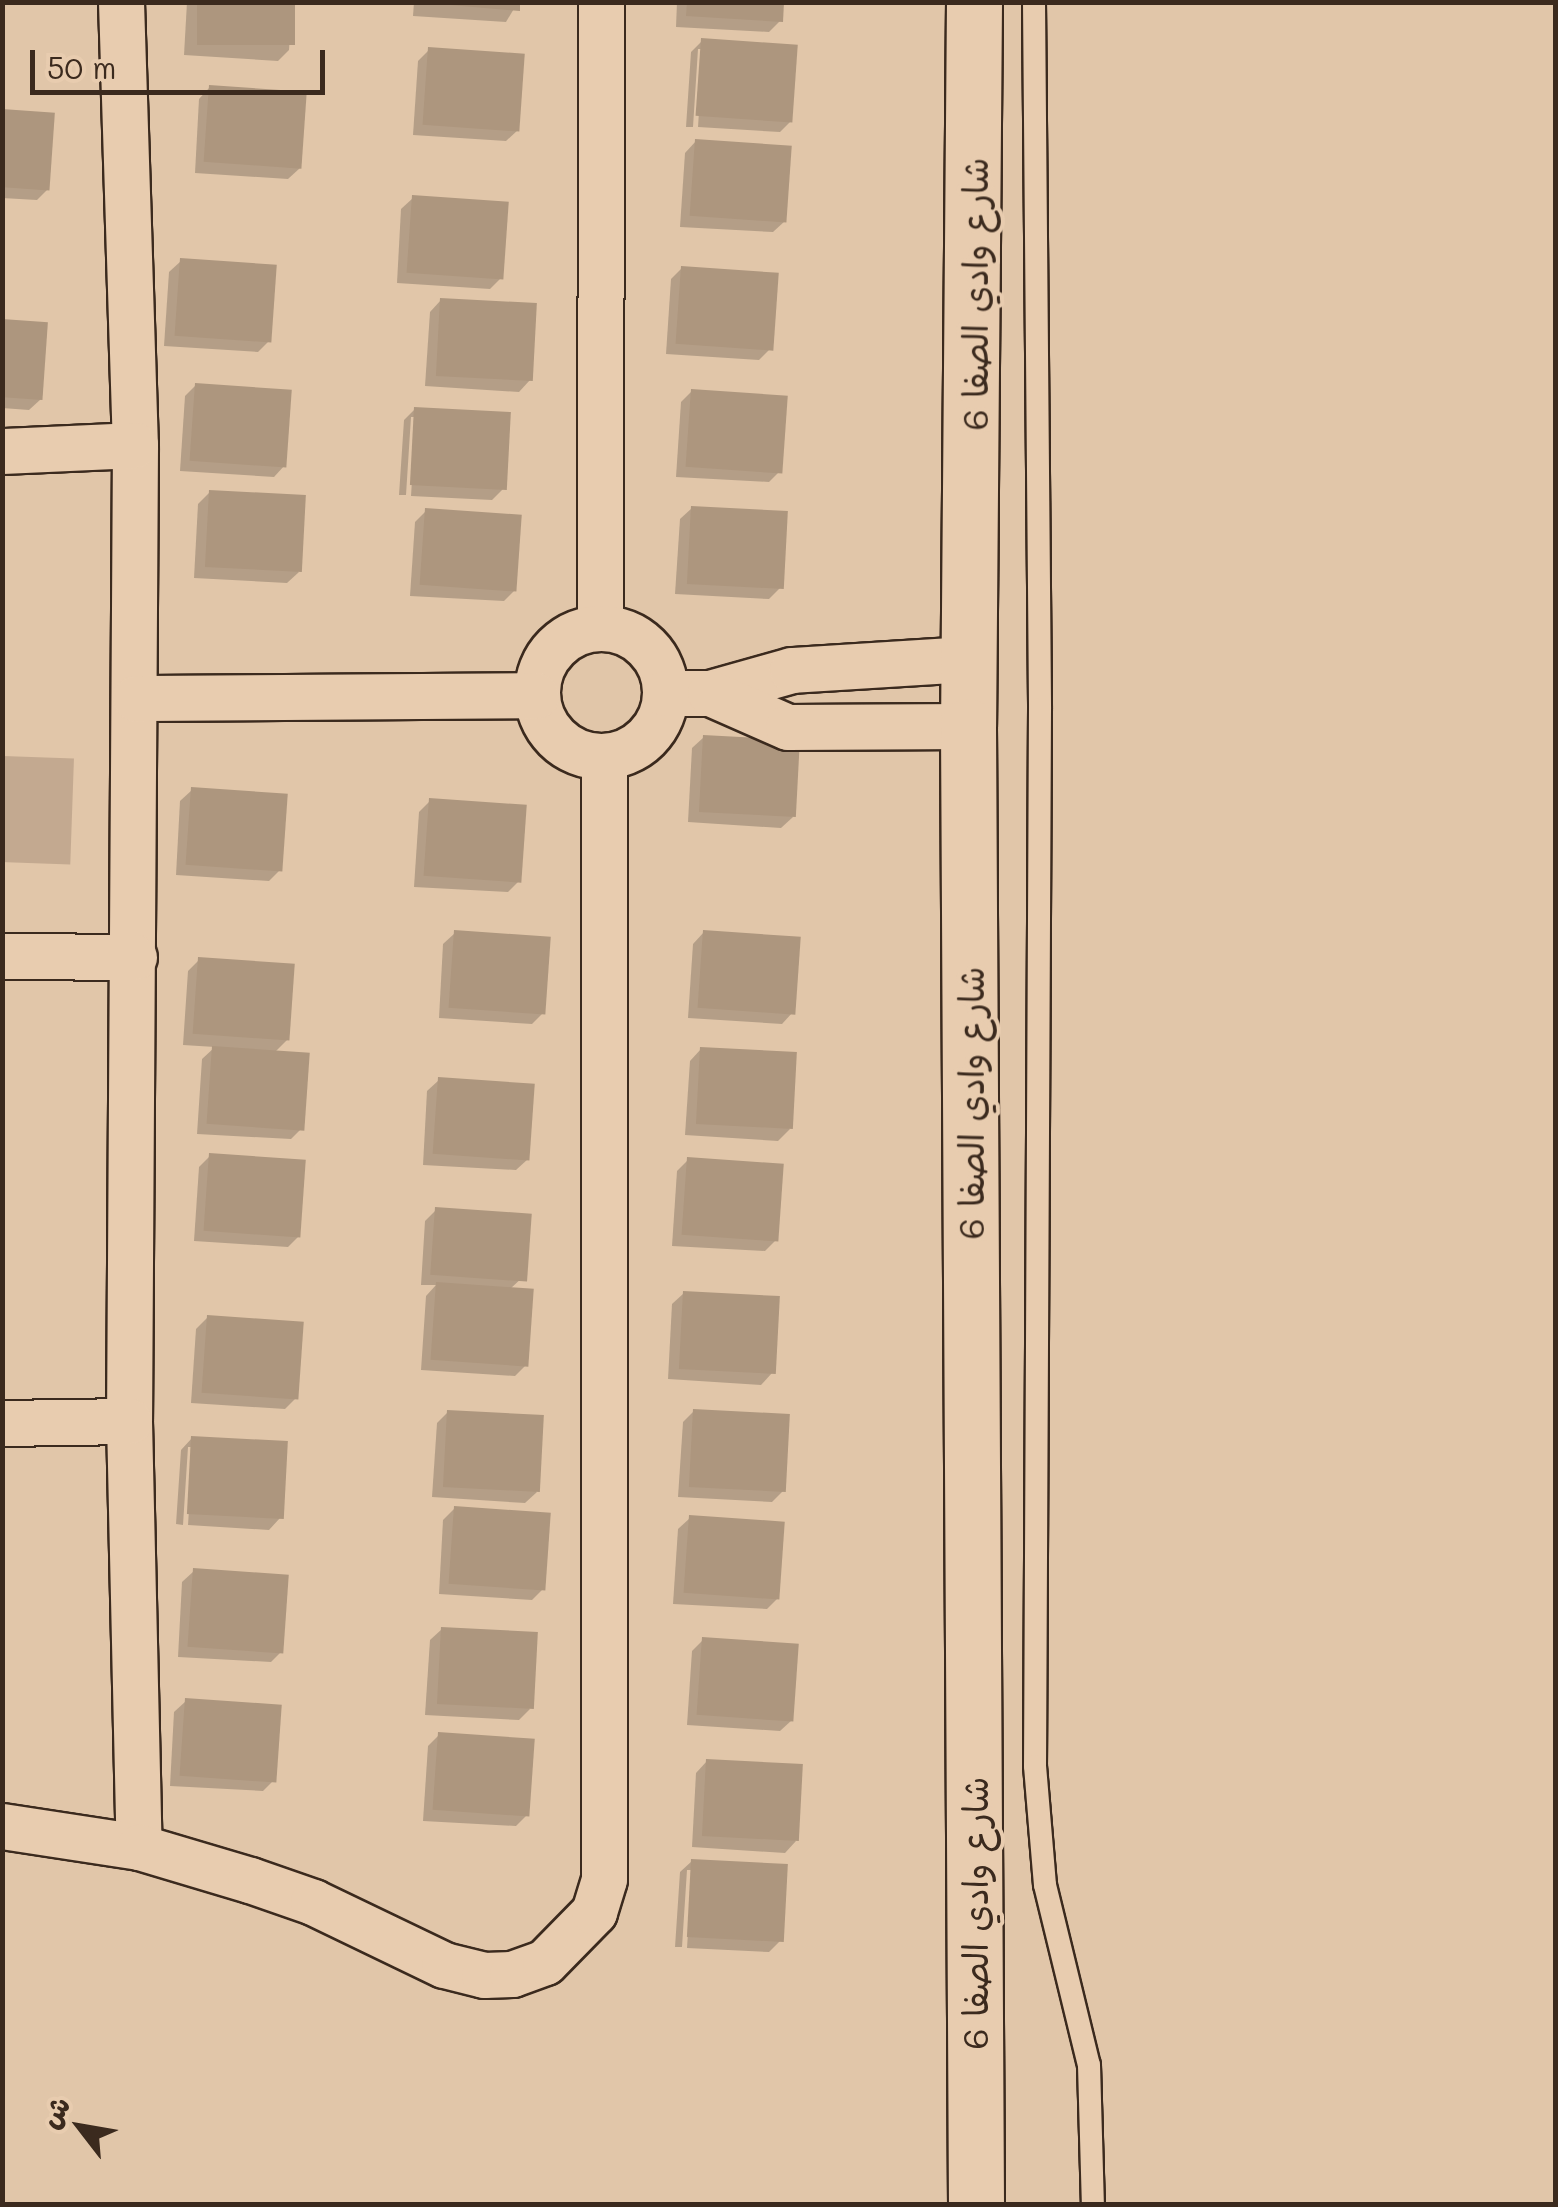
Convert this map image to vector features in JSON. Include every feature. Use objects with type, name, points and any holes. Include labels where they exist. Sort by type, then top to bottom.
[{"type":"main road","name":"شارع وادي الصفا 6","points":[[974,2],[968,726],[976,2204]]},
{"type":"street","points":[[121,2],[135,446],[128,1420],[139,1848]]},
{"type":"street","points":[[600,628],[601,2]]},
{"type":"street","points":[[2,450],[135,446]]},
{"type":"street","points":[[600,628],[620,630],[653,654],[665,693],[653,729],[640,743],[604,756],[558,740],[536,695],[554,648],[600,628]]},
{"type":"street","points":[[665,693],[710,693],[764,674],[886,662],[969,659]]},
{"type":"street","points":[[886,662],[886,730]]},
{"type":"street","points":[[710,693],[760,720],[788,728],[886,730],[968,726]]},
{"type":"street","points":[[134,698],[536,695]]},
{"type":"street","points":[[2,1826],[139,1848],[313,1902],[444,1966],[484,1975],[512,1974],[545,1962],[573,1940],[594,1912],[604,1879],[604,756]]},
{"type":"street","points":[[2,956],[134,956]]},
{"type":"street","points":[[2,1423],[128,1420]]},
{"type":"lane","points":[[1034,2],[1040,689],[1035,1766],[1045,1885],[1089,2066],[1092,2204]]},
{"type":"shaded area","points":[[3,756],[74,758],[70,864],[2,862]]},
{"type":"building","points":[[197,2],[295,2],[295,45],[197,45]]},
{"type":"building","points":[[417,2],[520,2],[520,11]]},
{"type":"building","points":[[687,2],[784,2],[783,22],[686,16]]},
{"type":"building","points":[[701,38],[798,45],[792,123],[696,116]]},
{"type":"building","points":[[428,47],[525,54],[519,132],[423,125]]},
{"type":"building","points":[[209,85],[307,92],[301,169],[204,162]]},
{"type":"building","points":[[2,109],[55,113],[49,191],[2,187]]},
{"type":"building","points":[[695,139],[792,146],[786,223],[690,216]]},
{"type":"building","points":[[412,195],[509,202],[503,280],[407,273]]},
{"type":"building","points":[[180,258],[277,265],[271,343],[175,336]]},
{"type":"building","points":[[681,266],[779,273],[773,351],[676,344]]},
{"type":"building","points":[[440,298],[537,303],[533,381],[436,376]]},
{"type":"building","points":[[2,319],[48,322],[42,400],[2,397]]},
{"type":"building","points":[[195,383],[292,390],[286,468],[190,461]]},
{"type":"building","points":[[691,389],[788,396],[782,474],[686,467]]},
{"type":"building","points":[[414,407],[511,412],[507,490],[410,485]]},
{"type":"building","points":[[209,490],[306,495],[302,572],[205,567]]},
{"type":"building","points":[[691,506],[788,511],[784,589],[687,584]]},
{"type":"building","points":[[425,508],[522,515],[516,592],[420,585]]},
{"type":"building","points":[[703,735],[800,740],[796,817],[699,812]]},
{"type":"building","points":[[191,787],[288,794],[282,872],[186,865]]},
{"type":"building","points":[[429,798],[527,805],[521,883],[424,876]]},
{"type":"building","points":[[454,930],[551,937],[545,1015],[449,1008]]},
{"type":"building","points":[[703,930],[801,937],[795,1015],[698,1008]]},
{"type":"building","points":[[198,957],[295,964],[289,1041],[193,1034]]},
{"type":"building","points":[[212,1046],[310,1053],[304,1131],[207,1124]]},
{"type":"building","points":[[700,1047],[797,1052],[793,1129],[696,1124]]},
{"type":"building","points":[[438,1077],[535,1084],[529,1161],[433,1154]]},
{"type":"building","points":[[209,1153],[306,1160],[300,1238],[204,1231]]},
{"type":"building","points":[[687,1157],[784,1164],[778,1242],[682,1235]]},
{"type":"building","points":[[435,1207],[532,1214],[527,1282],[430,1275]]},
{"type":"building","points":[[436,1282],[534,1289],[528,1367],[431,1360]]},
{"type":"building","points":[[683,1291],[780,1296],[776,1374],[679,1369]]},
{"type":"building","points":[[207,1315],[304,1322],[298,1400],[202,1393]]},
{"type":"building","points":[[693,1409],[790,1414],[786,1492],[689,1487]]},
{"type":"building","points":[[447,1410],[544,1415],[540,1492],[443,1487]]},
{"type":"building","points":[[191,1436],[288,1441],[284,1519],[187,1514]]},
{"type":"building","points":[[454,1506],[551,1513],[545,1591],[449,1584]]},
{"type":"building","points":[[689,1515],[785,1522],[779,1600],[684,1593]]},
{"type":"building","points":[[193,1568],[289,1575],[283,1654],[187,1647]]},
{"type":"building","points":[[441,1627],[538,1632],[534,1709],[437,1704]]},
{"type":"building","points":[[702,1637],[799,1644],[793,1722],[697,1715]]},
{"type":"building","points":[[185,1698],[282,1705],[276,1783],[180,1776]]},
{"type":"building","points":[[438,1732],[535,1739],[529,1817],[433,1810]]},
{"type":"building","points":[[706,1759],[803,1764],[799,1841],[702,1836]]},
{"type":"building","points":[[691,1859],[788,1864],[784,1942],[687,1937]]}]
